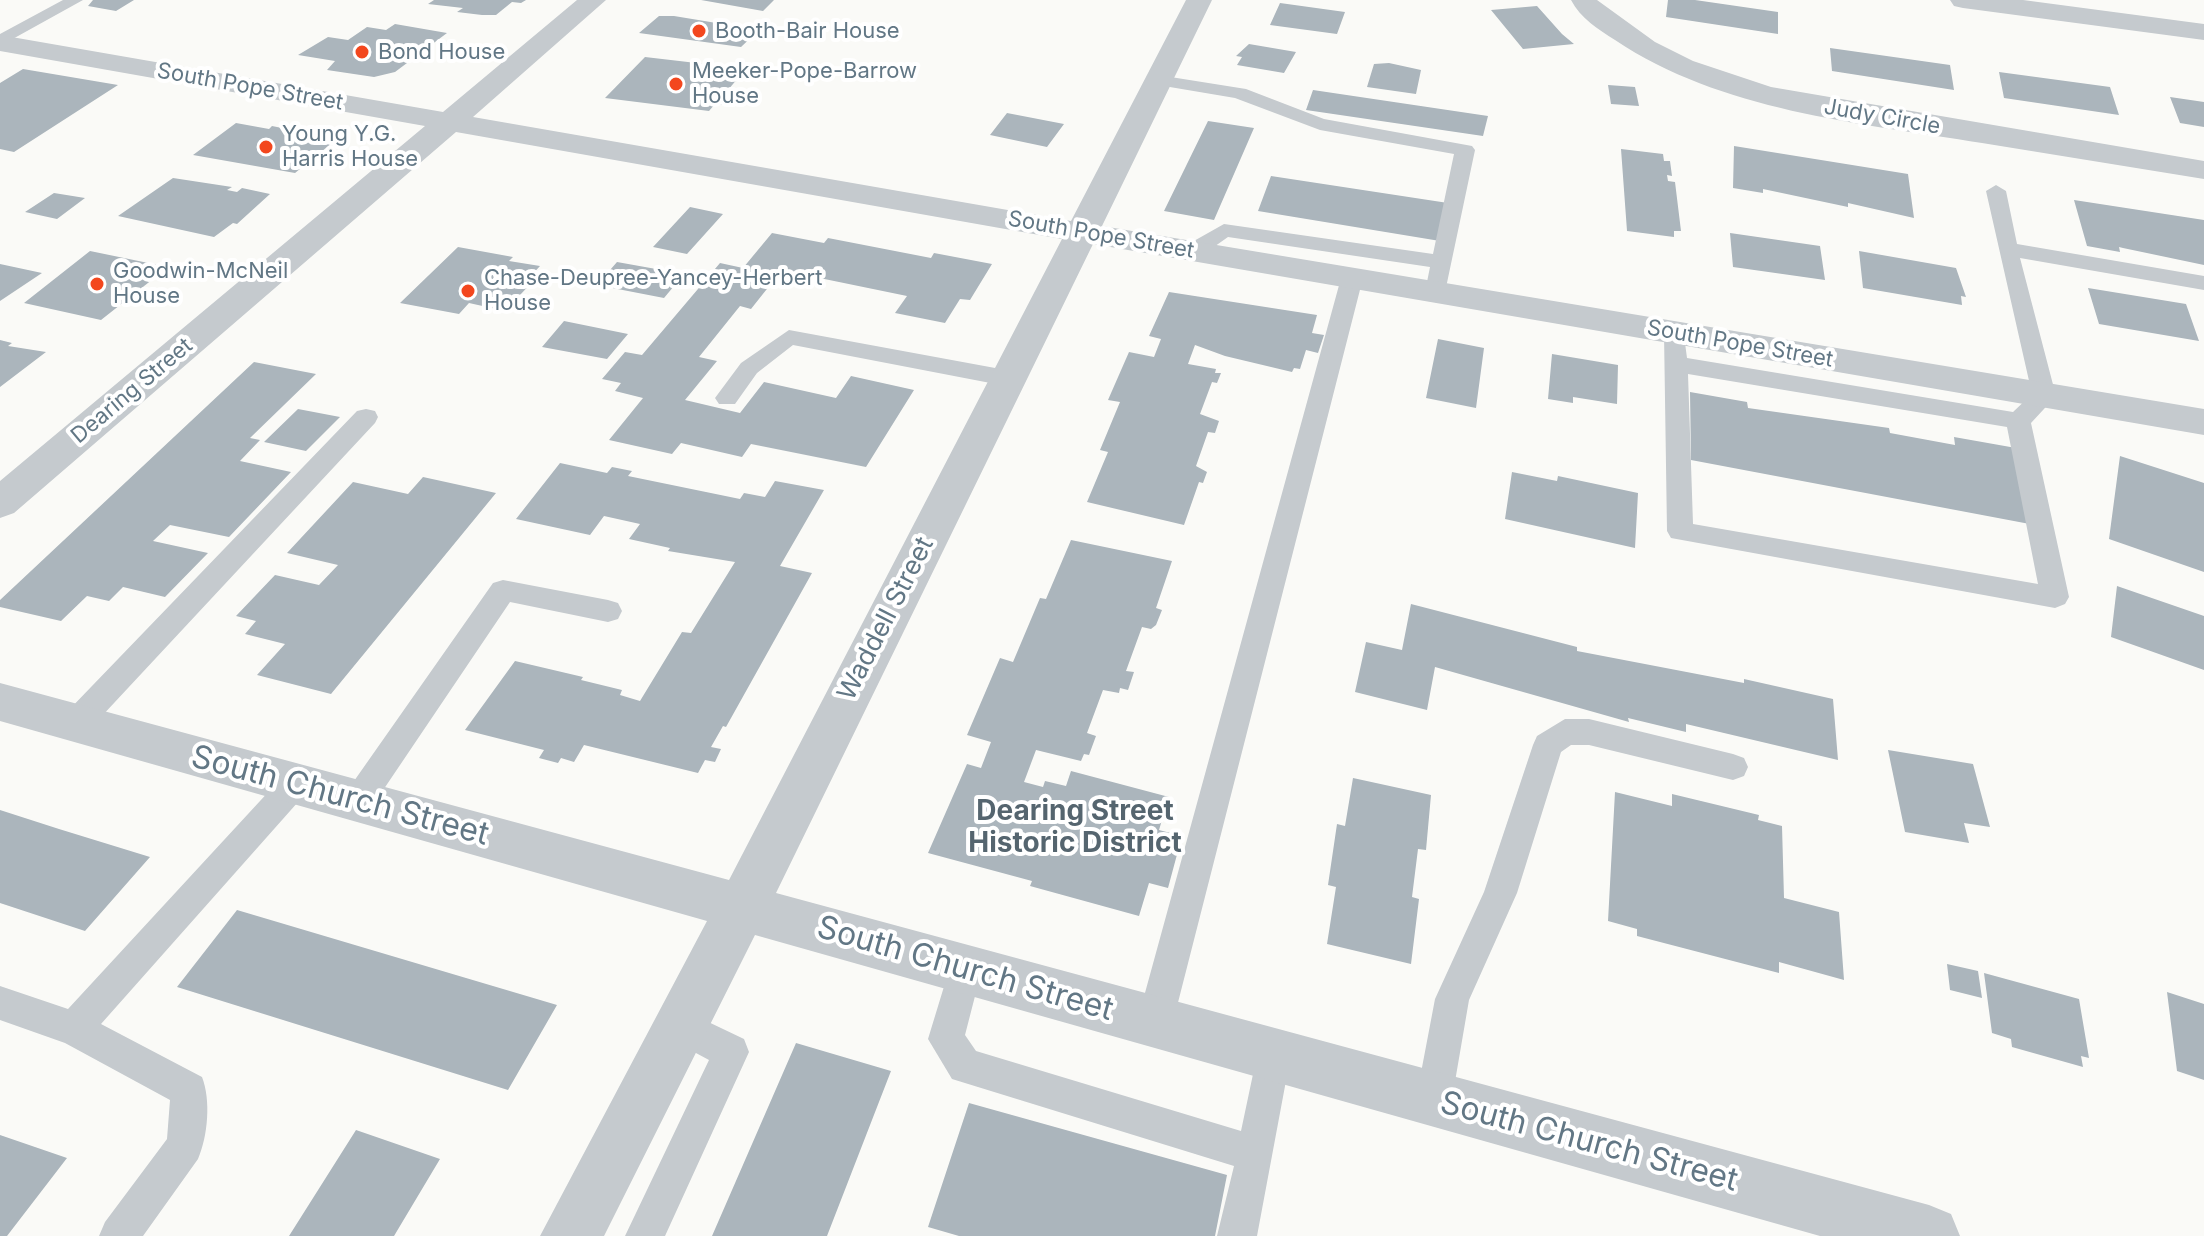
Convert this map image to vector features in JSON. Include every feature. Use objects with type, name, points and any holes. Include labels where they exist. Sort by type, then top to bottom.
[{"type":"street","name":"Dearing Street","points":[[0,503],[593,0]]},
{"type":"street","name":"Waddell Street","points":[[571,1236],[742,907],[1079,232],[1199,0]]},
{"type":"street","name":"Judy Circle","points":[[1584,0],[1588,9],[1624,36],[1681,66],[1755,92],[1830,108],[2204,170]]},
{"type":"street","points":[[1963,0],[2204,32]]},
{"type":"street","name":"South Pope Street","points":[[0,42],[1352,278],[1438,277],[1676,348],[2044,396],[2204,422]]},
{"type":"street","name":"South Church Street","points":[[0,702],[1929,1236]]},
{"type":"lane","points":[[0,42],[75,0]]},
{"type":"lane","points":[[1158,80],[1239,93],[1320,124],[1465,150],[1438,277],[1224,230],[1193,251]]},
{"type":"lane","points":[[1996,191],[2007,249],[2044,396],[2018,421]]},
{"type":"lane","points":[[2007,249],[2204,283]]},
{"type":"lane","points":[[1155,1022],[1352,278]]},
{"type":"lane","points":[[727,398],[749,368],[789,337],[1006,378]]},
{"type":"lane","points":[[1676,348],[2018,421],[2055,597],[1680,531],[1676,348]]},
{"type":"lane","points":[[76,723],[366,417]]},
{"type":"lane","points":[[358,801],[503,590],[608,611]]},
{"type":"lane","points":[[1434,1099],[1452,999],[1500,893],[1548,745],[1565,732],[1589,732],[1733,767]]},
{"type":"lane","points":[[74,1029],[295,784]]},
{"type":"lane","points":[[965,969],[946,1039],[965,1066],[1256,1154]]},
{"type":"lane","points":[[0,1003],[74,1029],[189,1090],[185,1146],[119,1236]]},
{"type":"lane","points":[[645,1236],[731,1052],[679,1025]]},
{"type":"lane","points":[[1237,1236],[1256,1154],[1273,1054]]},
{"type":"building","points":[[93,0],[134,0],[116,11],[88,6]]},
{"type":"building","points":[[434,0],[526,0],[512,2],[496,15],[482,15],[457,12],[463,8],[428,4]]},
{"type":"building","points":[[701,0],[774,0],[763,11]]},
{"type":"building","points":[[1668,0],[1695,0],[1778,12],[1778,34],[1666,17]]},
{"type":"building","points":[[1280,3],[1345,12],[1337,34],[1270,25]]},
{"type":"building","points":[[1537,6],[1574,44],[1523,49],[1491,10]]},
{"type":"building","name":"Booth-Bair House","points":[[659,16],[759,30],[741,47],[639,33]]},
{"type":"building","name":"Bond House","points":[[395,24],[447,33],[395,72],[374,77],[327,70],[335,61],[298,55],[328,37],[348,40],[367,27],[386,30]]},
{"type":"building","points":[[1249,44],[1296,52],[1284,73],[1237,65],[1242,57],[1236,56]]},
{"type":"building","points":[[1830,48],[1950,65],[1954,90],[1832,71]]},
{"type":"building","name":"Meeker-Pope-Barrow House","points":[[645,57],[705,64],[698,73],[738,78],[728,90],[736,91],[723,105],[715,104],[709,111],[605,98]]},
{"type":"building","points":[[1389,63],[1421,70],[1416,94],[1367,87],[1374,64]]},
{"type":"building","points":[[23,69],[118,85],[14,152],[0,149],[0,83]]},
{"type":"building","points":[[1999,72],[2110,87],[2119,115],[2004,98]]},
{"type":"building","points":[[1608,85],[1635,87],[1639,106],[1611,104]]},
{"type":"building","points":[[1313,90],[1488,116],[1483,136],[1306,110]]},
{"type":"building","points":[[2170,97],[2204,102],[2204,127],[2180,123]]},
{"type":"building","points":[[1007,113],[1064,124],[1047,147],[990,135]]},
{"type":"building","points":[[1208,121],[1254,128],[1214,220],[1164,211]]},
{"type":"building","name":"Young Y.G. Harris House","points":[[236,123],[269,129],[272,126],[337,139],[295,173],[193,155]]},
{"type":"building","points":[[1734,146],[1908,174],[1914,218],[1848,203],[1848,207],[1763,189],[1763,193],[1733,188]]},
{"type":"building","points":[[1621,149],[1663,154],[1664,161],[1670,161],[1672,176],[1667,175],[1668,181],[1675,182],[1681,231],[1674,231],[1674,237],[1627,231]]},
{"type":"building","points":[[1271,176],[1448,203],[1440,241],[1258,211]]},
{"type":"building","points":[[173,178],[232,187],[227,190],[237,192],[242,188],[270,194],[237,224],[233,223],[214,237],[118,216]]},
{"type":"building","points":[[54,193],[85,198],[57,219],[25,212]]},
{"type":"building","points":[[2074,200],[2204,220],[2204,265],[2119,247],[2120,252],[2087,246]]},
{"type":"building","points":[[690,207],[723,214],[687,254],[653,247]]},
{"type":"building","points":[[772,233],[824,243],[828,238],[931,258],[934,253],[992,264],[970,300],[960,299],[945,323],[895,313],[907,296],[805,275],[802,280],[778,275],[751,309],[740,306],[699,357],[717,361],[685,400],[740,413],[764,382],[836,398],[851,376],[914,390],[866,467],[751,444],[742,457],[681,443],[672,454],[609,440],[643,398],[615,391],[621,383],[602,379],[625,352],[642,355],[720,263],[743,268]]},
{"type":"building","points":[[1730,233],[1820,246],[1825,280],[1733,267]]},
{"type":"building","name":"Chase-Deupree-Yancey-Herbert House","points":[[458,247],[513,257],[509,261],[540,266],[529,278],[535,279],[505,311],[469,303],[459,314],[400,303]]},
{"type":"building","name":"Goodwin-McNeil House","points":[[90,251],[158,265],[141,277],[153,279],[101,320],[24,303]]},
{"type":"building","points":[[1859,251],[1956,268],[1966,297],[1961,296],[1962,305],[1863,288]]},
{"type":"building","points":[[617,262],[684,274],[664,298],[597,285]]},
{"type":"building","points":[[0,264],[42,273],[0,301]]},
{"type":"building","points":[[2088,288],[2186,304],[2199,341],[2099,324]]},
{"type":"building","points":[[1169,292],[1317,315],[1312,333],[1324,335],[1318,353],[1306,350],[1300,369],[1294,368],[1292,372],[1225,356],[1195,345],[1188,364],[1216,369],[1215,373],[1221,373],[1217,383],[1212,382],[1200,414],[1219,421],[1215,433],[1208,432],[1196,466],[1207,472],[1203,483],[1199,482],[1184,525],[1087,502],[1108,452],[1100,450],[1120,402],[1108,400],[1129,352],[1154,357],[1161,339],[1149,336]]},
{"type":"building","points":[[564,321],[628,334],[607,359],[542,347]]},
{"type":"building","points":[[1438,339],[1484,348],[1476,408],[1426,398]]},
{"type":"building","points":[[0,340],[12,343],[8,346],[46,352],[0,387]]},
{"type":"building","points":[[1552,354],[1618,365],[1617,404],[1573,397],[1573,403],[1548,399]]},
{"type":"building","points":[[254,362],[316,374],[250,438],[260,440],[240,461],[291,472],[229,537],[170,525],[153,541],[208,553],[165,597],[123,587],[109,601],[87,596],[61,621],[0,607],[0,600]]},
{"type":"building","points":[[1690,392],[1747,402],[1748,408],[1889,428],[1890,433],[1955,445],[1954,437],[2016,448],[2035,525],[1691,460]]},
{"type":"building","points":[[298,409],[340,417],[306,451],[264,442]]},
{"type":"building","points":[[2120,456],[2204,483],[2204,572],[2109,539]]},
{"type":"building","points":[[560,463],[607,473],[612,467],[632,471],[628,476],[740,499],[744,493],[765,497],[775,481],[824,490],[780,566],[812,573],[726,727],[723,726],[711,747],[721,749],[715,762],[705,760],[698,773],[584,745],[574,762],[561,758],[558,763],[539,758],[544,750],[465,730],[515,661],[583,677],[581,680],[622,690],[620,695],[640,701],[682,632],[691,633],[735,562],[668,551],[670,548],[629,539],[640,524],[604,516],[590,535],[516,519]]},
{"type":"building","points":[[1512,472],[1557,481],[1558,476],[1638,493],[1635,548],[1505,519]]},
{"type":"building","points":[[423,477],[496,493],[331,694],[257,675],[285,644],[245,634],[256,621],[236,616],[275,575],[319,585],[338,565],[287,553],[353,482],[408,494]]},
{"type":"building","points":[[1071,540],[1172,561],[1156,608],[1162,610],[1156,625],[1151,629],[1142,627],[1126,671],[1134,672],[1128,690],[1120,688],[1119,693],[1103,690],[1087,733],[1096,736],[1089,755],[1084,754],[1081,761],[1036,750],[1024,782],[1043,787],[1045,781],[1066,786],[1071,771],[1169,797],[1159,830],[1182,836],[1168,888],[1149,883],[1139,916],[1030,886],[1032,881],[928,853],[967,764],[981,768],[991,742],[967,735],[1000,658],[1013,662],[1040,598],[1046,599]]},
{"type":"building","points":[[2117,586],[2204,616],[2204,670],[2111,637]]},
{"type":"building","points":[[1411,604],[1577,647],[1577,651],[1744,683],[1744,679],[1833,699],[1838,760],[1686,724],[1686,732],[1628,718],[1629,722],[1435,667],[1427,710],[1355,692],[1366,642],[1402,650]]},
{"type":"building","points":[[1888,750],[1973,764],[1990,827],[1964,823],[1969,843],[1905,832]]},
{"type":"building","points":[[1353,778],[1431,795],[1426,850],[1418,849],[1412,897],[1419,899],[1411,964],[1327,944],[1336,887],[1328,885],[1337,824],[1345,826]]},
{"type":"building","points":[[1615,792],[1672,806],[1672,794],[1759,815],[1758,820],[1782,826],[1784,898],[1839,912],[1844,980],[1779,962],[1779,973],[1637,936],[1637,929],[1608,921]]},
{"type":"building","points":[[0,810],[150,857],[85,931],[0,903]]},
{"type":"building","points":[[237,910],[557,1005],[508,1090],[177,987]]},
{"type":"building","points":[[1947,964],[1978,971],[1982,998],[1950,990]]},
{"type":"building","points":[[1984,973],[2079,999],[2089,1058],[2081,1056],[2083,1067],[2012,1047],[2011,1039],[1992,1033]]},
{"type":"building","points":[[2167,992],[2204,1004],[2204,1080],[2177,1071]]},
{"type":"building","points":[[796,1043],[891,1071],[827,1236],[712,1236]]},
{"type":"building","points":[[969,1103],[1227,1175],[1215,1236],[959,1236],[928,1227]]},
{"type":"building","points":[[356,1130],[440,1159],[394,1236],[289,1236]]},
{"type":"building","points":[[0,1135],[67,1158],[7,1236],[0,1236]]},
{"type":"place","name":"Booth-Bair House","points":[[699,31]]},
{"type":"place","name":"Bond House","points":[[362,52]]},
{"type":"place","name":"Meeker-Pope-Barrow House","points":[[676,84]]},
{"type":"place","name":"Young Y.G. Harris House","points":[[266,147]]},
{"type":"place","name":"Goodwin-McNeil House","points":[[97,284]]},
{"type":"place","name":"Chase-Deupree-Yancey-Herbert House","points":[[468,291]]},
{"type":"district","name":"Dearing Street Historic District","points":[[1075,828]]}]
